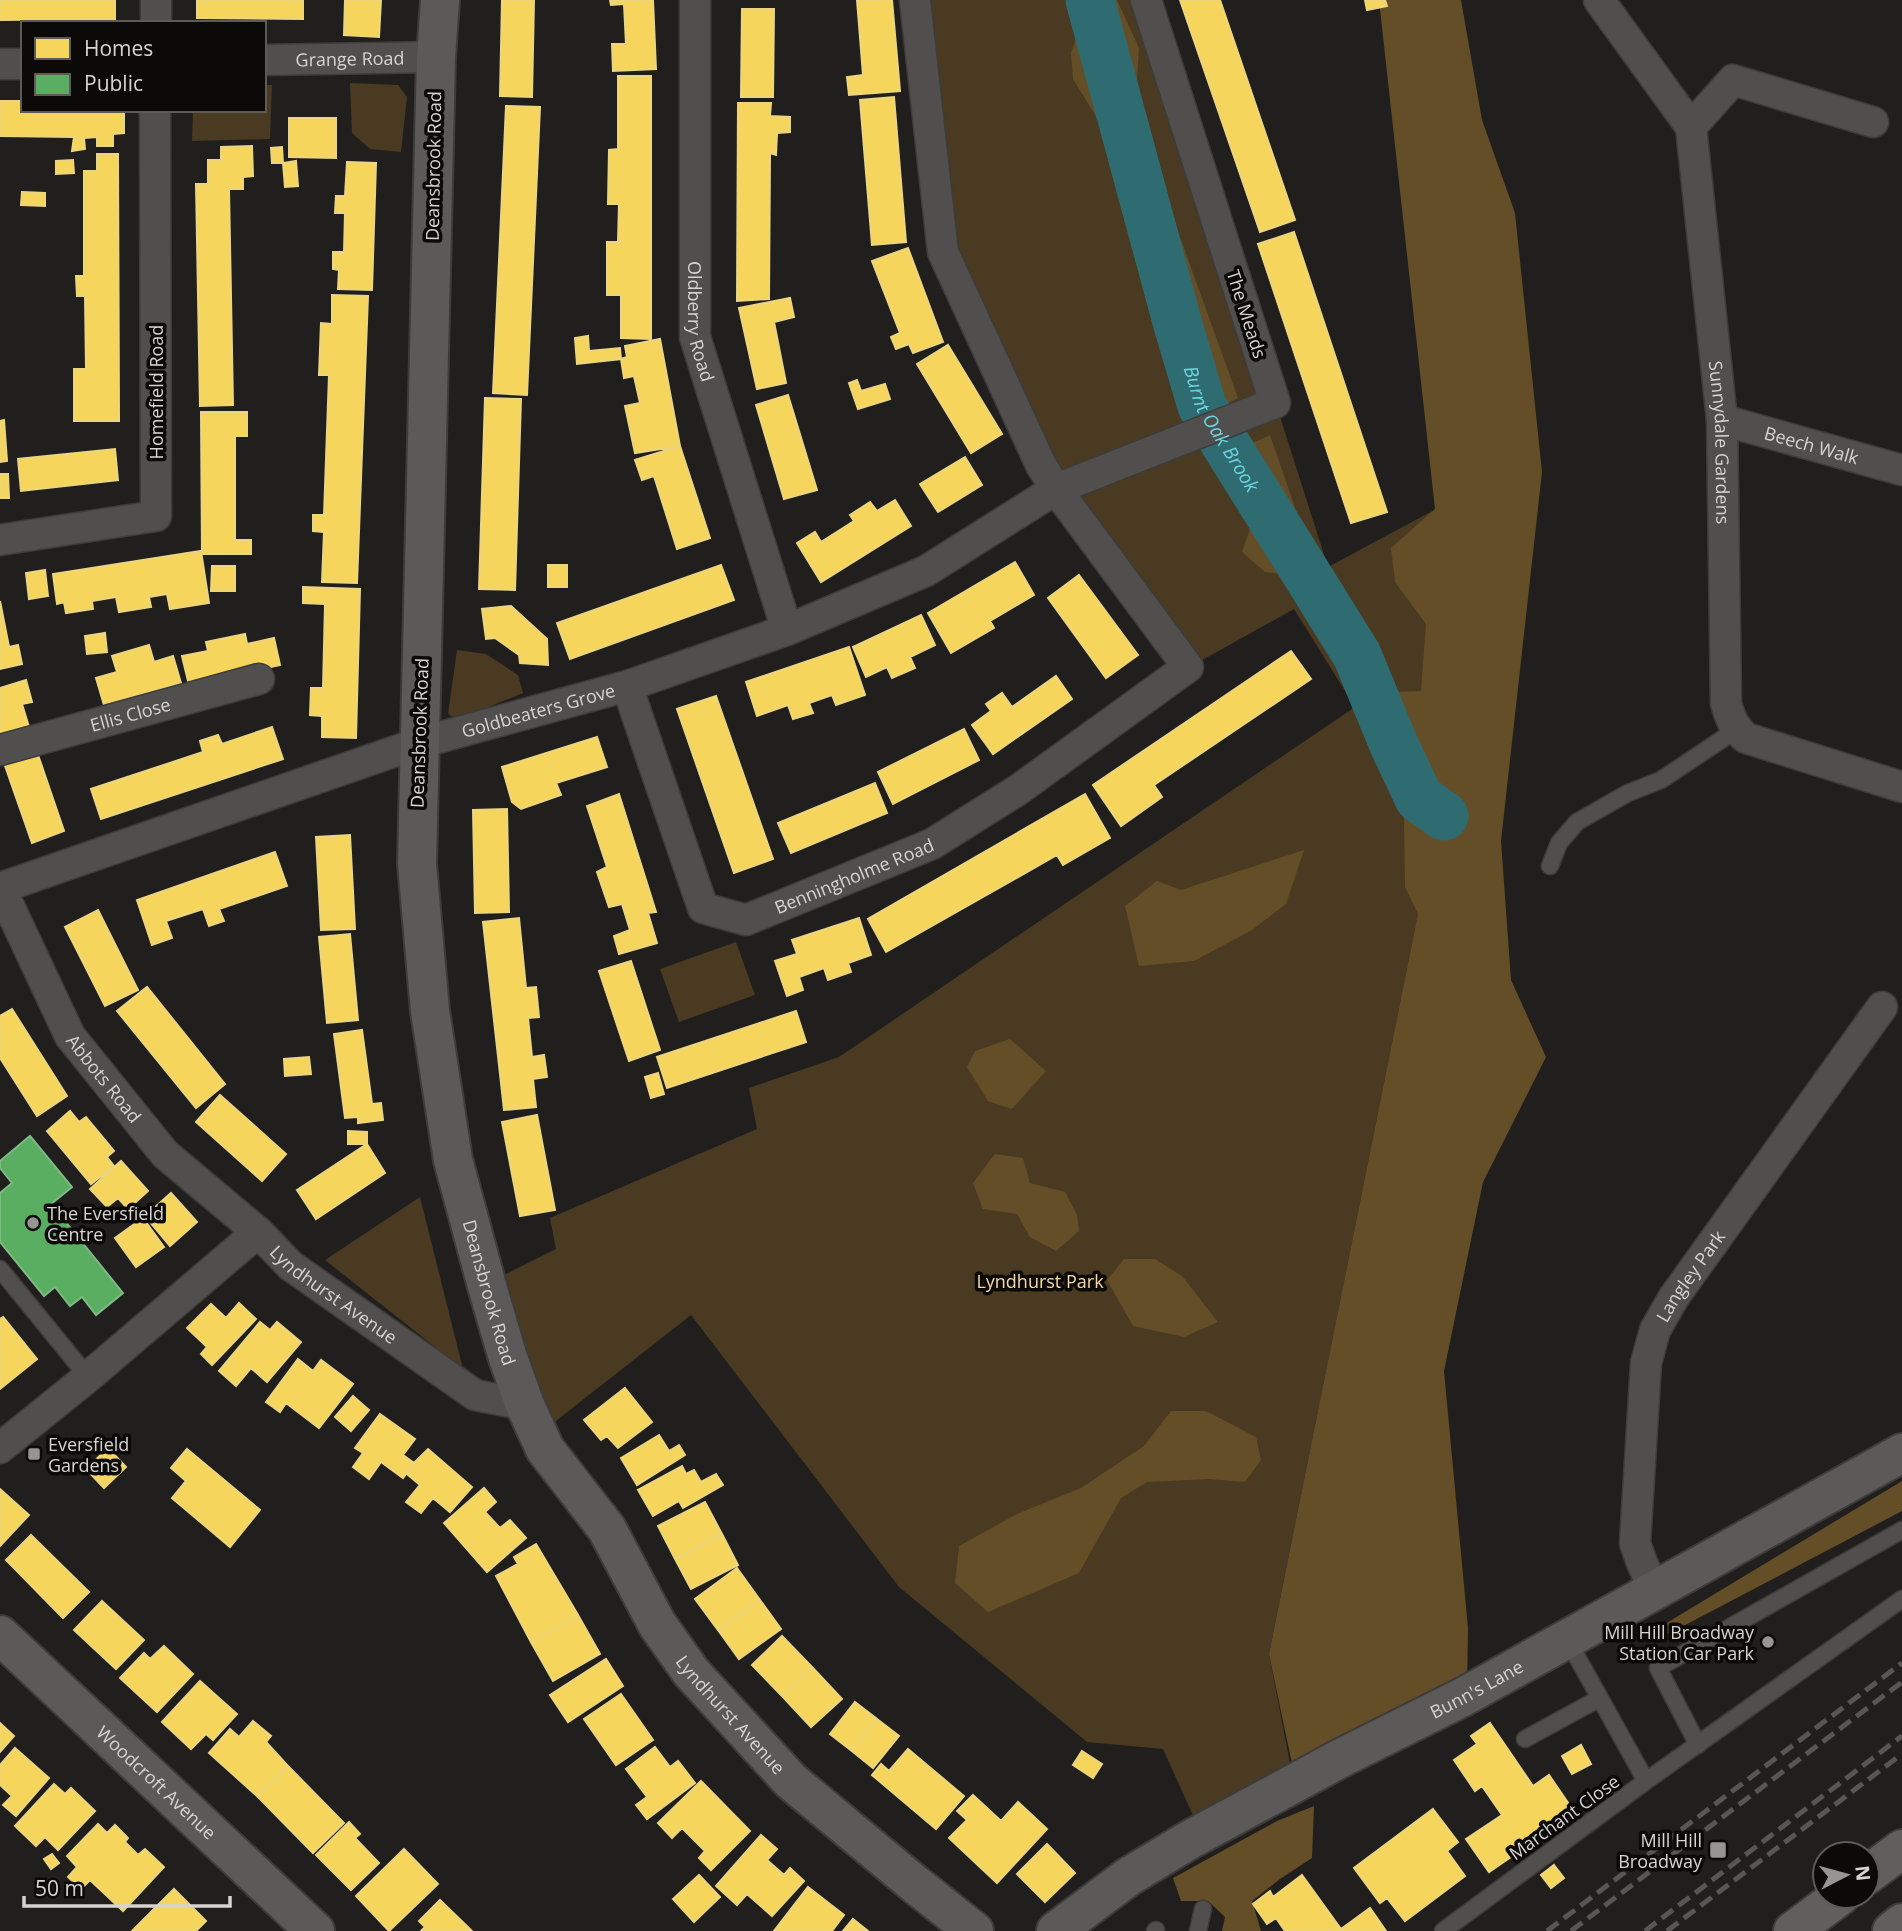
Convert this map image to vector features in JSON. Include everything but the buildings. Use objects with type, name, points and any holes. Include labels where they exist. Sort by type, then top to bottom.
[{"type":"highway","points":[[1881,1865],[1902,1849]]},
{"type":"highway","points":[[1793,1931],[1821,1910]]},
{"type":"highway","points":[[1892,1931],[1902,1923]]},
{"type":"street","points":[[156,0],[156,21]]},
{"type":"street","name":"Deansbrook Road","points":[[440,0],[436,57],[416,864],[430,1011],[453,1160],[508,1358],[545,1449]]},
{"type":"street","name":"Oldberry Road","points":[[695,0],[695,337],[788,630]]},
{"type":"street","points":[[915,0],[943,252],[1041,464],[1056,489]]},
{"type":"street","name":"The Meads","points":[[1056,489],[1275,402],[1146,0]]},
{"type":"street","points":[[1598,0],[1691,127],[1733,80],[1873,121]]},
{"type":"street","name":"Grange Road","points":[[266,60],[436,57]]},
{"type":"street","points":[[0,64],[21,64]]},
{"type":"street","name":"Homefield Road","points":[[0,540],[156,516],[155,112]]},
{"type":"street","name":"Sunnydale Gardens","points":[[1691,127],[1722,420],[1726,703],[1730,720],[1748,737]]},
{"type":"street","name":"Beech Walk","points":[[1722,420],[1902,470]]},
{"type":"street","name":"Goldbeaters Grove","points":[[0,887],[419,743],[627,687],[788,630],[926,570],[1056,489]]},
{"type":"street","name":"Benningholme Road","points":[[627,687],[703,908],[746,920],[932,844],[1017,790],[1188,667],[1056,489]]},
{"type":"street","name":"Ellis Close","points":[[0,750],[259,679]]},
{"type":"street","points":[[1748,737],[1902,787]]},
{"type":"street","name":"Abbots Road","points":[[0,887],[70,1036],[165,1154],[258,1232]]},
{"type":"street","name":"Langley Park","points":[[1655,1591],[1635,1543],[1646,1363],[1655,1330],[1674,1297],[1882,1007]]},
{"type":"street","points":[[0,1448],[258,1232]]},
{"type":"street","name":"Lyndhurst Avenue","points":[[258,1232],[291,1266],[475,1395],[525,1405]]},
{"type":"street","name":"Lyndhurst Avenue","points":[[545,1449],[607,1529],[657,1624],[691,1672],[791,1781],[974,1931]]},
{"type":"street","name":"Bunn's Lane","points":[[1056,1931],[1128,1877],[1191,1839],[1341,1758],[1463,1697],[1902,1453]]},
{"type":"street","name":"Woodcroft Avenue","points":[[0,1635],[315,1931]]},
{"type":"lane","points":[[1550,866],[1559,842],[1577,822],[1628,793],[1661,780],[1748,737]]},
{"type":"lane","points":[[0,1269],[88,1377]]},
{"type":"lane","points":[[1698,1745],[1658,1668],[1902,1530]]},
{"type":"lane","points":[[1646,1781],[1902,1599]]},
{"type":"lane","name":"Marchant Close","points":[[1443,1931],[1646,1781],[1567,1639]]},
{"type":"lane","points":[[1525,1739],[1600,1698]]},
{"type":"lane","points":[[1198,1931],[1203,1909]]},
{"type":"green space","name":"Lyndhurst Park","points":[[915,0],[1147,0],[1328,567],[1436,509],[1419,910],[1269,1654],[1294,1784],[1201,1833],[1163,1749],[1087,1742],[899,1587],[691,1315],[552,1424],[524,1351],[504,1275],[556,1249],[550,1218],[757,1129],[749,1088],[839,1057],[1355,707],[1294,609],[1186,669],[1056,489],[943,252]]},
{"type":"green space","points":[[350,83],[398,85],[407,97],[401,152],[370,149],[352,133]]},
{"type":"green space","points":[[266,85],[272,85],[270,139],[192,141],[193,112],[266,112]]},
{"type":"green space","points":[[457,650],[486,654],[518,675],[523,693],[457,720],[448,714]]},
{"type":"green space","points":[[736,942],[755,995],[679,1022],[660,969]]},
{"type":"green space","points":[[420,1197],[463,1369],[325,1260]]},
{"type":"shaded area","points":[[1074,0],[1117,0],[1139,48],[1135,112],[1238,398],[1196,419],[1139,244],[1108,136],[1073,79],[1071,53],[1081,24]]},
{"type":"shaded area","points":[[1379,0],[1461,0],[1482,120],[1515,213],[1542,472],[1501,841],[1511,980],[1546,1057],[1483,1182],[1444,1371],[1468,1628],[1467,1689],[1296,1783],[1269,1654],[1418,914],[1405,887],[1404,819],[1386,743],[1336,633],[1290,575],[1265,572],[1242,552],[1255,514],[1225,456],[1270,435],[1302,528],[1388,692],[1421,691],[1426,624],[1395,582],[1391,548],[1435,509]]},
{"type":"shaded area","points":[[1304,850],[1286,904],[1252,930],[1194,961],[1139,966],[1125,906],[1157,881],[1181,890]]},
{"type":"shaded area","points":[[1010,1039],[1046,1071],[1012,1109],[988,1101],[967,1067],[975,1051]]},
{"type":"shaded area","points":[[995,1154],[1023,1158],[1030,1183],[1065,1192],[1077,1215],[1079,1231],[1056,1251],[1030,1237],[1017,1214],[983,1209],[973,1183]]},
{"type":"shaded area","points":[[1124,1259],[1155,1259],[1182,1276],[1218,1322],[1184,1337],[1133,1326],[1107,1280]]},
{"type":"shaded area","points":[[1171,1411],[1206,1411],[1256,1437],[1261,1460],[1245,1482],[1208,1479],[1147,1482],[1121,1498],[1079,1573],[988,1612],[955,1583],[959,1546],[1017,1514],[1081,1488],[1144,1446]]},
{"type":"shaded area","points":[[1902,1481],[1902,1511],[1668,1634],[1660,1627]]},
{"type":"shaded area","points":[[1314,1806],[1312,1858],[1252,1901],[1261,1931],[1222,1931],[1225,1917],[1208,1901],[1181,1901],[1173,1878],[1277,1821]]},
{"type":"waterway","name":"Burnt Oak Brook","points":[[1090,0],[1202,406],[1357,655],[1419,798],[1444,816]]},
{"type":"railway","points":[[1547,1931],[1902,1663]]},
{"type":"railway","points":[[1571,1931],[1902,1682]]},
{"type":"railway","points":[[1645,1931],[1902,1736]]},
{"type":"railway","points":[[1667,1931],[1902,1754]]},
{"type":"place","name":"The Eversfield Centre","points":[[33,1223]]},
{"type":"place","name":"Eversfield Gardens","points":[[34,1454]]},
{"type":"place","name":"Mill Hill Broadway Station Car Park","points":[[1768,1642]]},
{"type":"place","name":"Mill Hill Broadway","points":[[1718,1850]]}]
